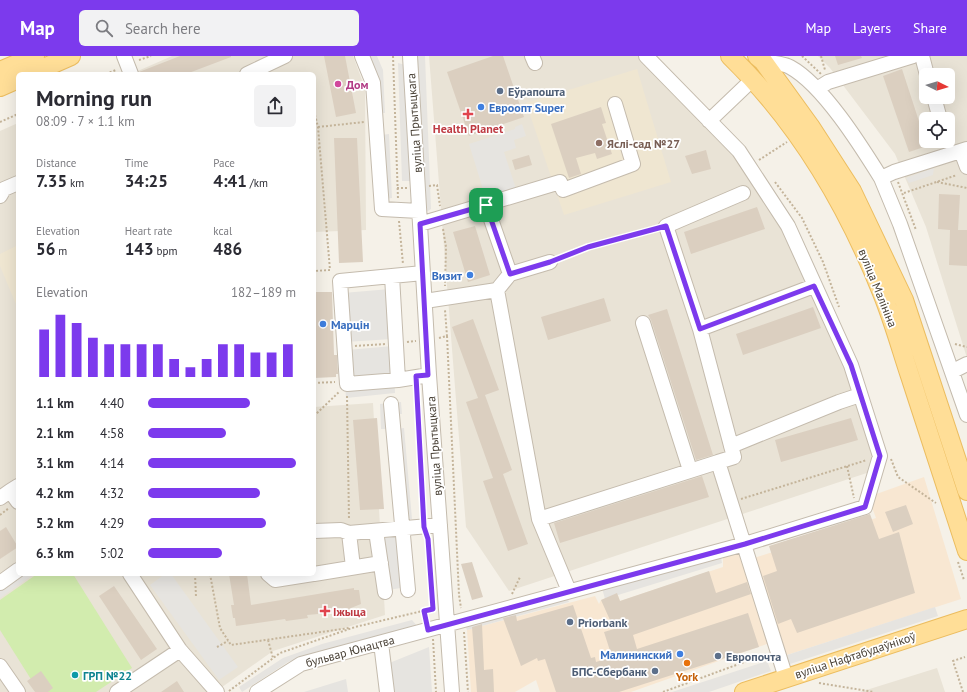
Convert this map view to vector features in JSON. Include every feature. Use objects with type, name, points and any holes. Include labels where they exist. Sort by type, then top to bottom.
[{"type":"main road","points":[[0,71],[35,56]]},
{"type":"main road","points":[[35,72],[71,56]]},
{"type":"main road","name":"вуліца Малініна","points":[[730,56],[753,79],[798,135],[821,171],[850,223],[883,294],[961,512],[967,552]]},
{"type":"main road","name":"вуліца Малініна","points":[[760,59],[852,191],[904,300],[967,491]]},
{"type":"main road","points":[[0,87],[16,80]]},
{"type":"main road","name":"вуліца Нафтабудаўнікоў","points":[[744,692],[967,619]]},
{"type":"street","points":[[124,56],[130,72]]},
{"type":"street","points":[[249,72],[259,62],[285,56]]},
{"type":"street","points":[[362,56],[373,83],[382,209],[420,217],[486,205],[560,182],[563,190],[632,164],[615,104]]},
{"type":"street","name":"вуліца Прытыцкага","points":[[410,56],[425,301],[422,375],[440,525],[454,605],[448,624],[452,692]]},
{"type":"street","points":[[646,56],[739,151],[788,226],[851,365],[880,456],[865,507],[857,509]]},
{"type":"street","points":[[823,85],[877,61],[913,56]]},
{"type":"street","points":[[922,56],[926,68]]},
{"type":"street","name":"вуліца Малініна","points":[[760,59],[790,66],[823,85],[881,178],[889,195],[953,371],[967,415]]},
{"type":"street","points":[[709,120],[753,79]]},
{"type":"street","points":[[881,178],[894,172],[964,150],[964,170]]},
{"type":"street","points":[[0,196],[4,189],[16,184]]},
{"type":"street","points":[[539,519],[734,457],[700,329],[666,226],[743,193]]},
{"type":"street","points":[[486,205],[510,274]]},
{"type":"street","points":[[425,301],[497,290],[510,274],[550,262]]},
{"type":"street","points":[[422,375],[398,380],[347,383],[340,281],[423,272]]},
{"type":"street","points":[[392,276],[398,380]]},
{"type":"street","points":[[700,329],[814,286]]},
{"type":"street","points":[[497,290],[539,519],[568,591]]},
{"type":"street","points":[[643,323],[690,470]]},
{"type":"street","points":[[953,371],[967,364]]},
{"type":"street","points":[[731,446],[839,402],[860,395]]},
{"type":"street","points":[[391,404],[408,590]]},
{"type":"street","points":[[718,462],[745,544],[776,651],[786,678]]},
{"type":"street","name":"бульвар Юнацтва","points":[[257,692],[301,664],[745,544],[857,509]]},
{"type":"street","points":[[316,531],[341,530],[349,533],[440,525]]},
{"type":"street","points":[[376,531],[385,592]]},
{"type":"street","points":[[349,533],[353,567]]},
{"type":"street","points":[[316,573],[381,564]]},
{"type":"street","points":[[0,583],[16,571]]},
{"type":"street","points":[[131,576],[180,650],[217,692]]},
{"type":"street","points":[[270,576],[275,580],[300,576]]},
{"type":"street","points":[[381,643],[387,692]]},
{"type":"street","points":[[117,692],[180,650]]},
{"type":"street","points":[[0,666],[18,692]]},
{"type":"path","points":[[802,56],[823,85]]},
{"type":"path","points":[[0,122],[16,115]]},
{"type":"path","points":[[316,118],[318,126],[330,270],[316,271]]},
{"type":"path","points":[[318,126],[376,121]]},
{"type":"path","points":[[316,149],[320,148]]},
{"type":"path","points":[[904,193],[964,170]]},
{"type":"path","points":[[936,182],[967,188]]},
{"type":"path","points":[[550,262],[588,247],[666,226]]},
{"type":"path","points":[[446,336],[459,595],[454,605]]},
{"type":"path","points":[[344,347],[414,341],[415,348]]},
{"type":"path","points":[[955,344],[967,347]]},
{"type":"path","points":[[422,375],[424,527]]},
{"type":"path","points":[[316,383],[347,383]]},
{"type":"path","points":[[316,414],[347,383]]},
{"type":"path","points":[[347,383],[349,533]]},
{"type":"path","points":[[730,502],[880,456]]},
{"type":"path","points":[[847,466],[857,509]]},
{"type":"path","points":[[195,576],[196,596]]},
{"type":"path","points":[[210,576],[220,628],[231,645],[355,627],[454,605]]},
{"type":"path","points":[[506,608],[520,577]]},
{"type":"path","points":[[432,601],[433,609]]},
{"type":"path","points":[[454,605],[463,620],[468,692]]},
{"type":"path","points":[[424,611],[428,630],[433,640],[436,692]]},
{"type":"path","points":[[228,692],[280,653],[355,627]]},
{"type":"path","points":[[268,640],[273,658]]},
{"type":"path","points":[[217,647],[228,641]]},
{"type":"path","points":[[663,692],[776,651]]},
{"type":"path","points":[[963,692],[953,660],[965,657]]},
{"type":"path","points":[[819,683],[874,692]]},
{"type":"path","points":[[858,692],[864,690]]},
{"type":"shaded area","points":[[172,56],[353,56],[365,88],[366,230],[316,232],[316,72],[136,72]]},
{"type":"shaded area","points":[[368,56],[377,56],[383,70],[385,113],[379,113]]},
{"type":"shaded area","points":[[410,56],[425,56],[431,209],[420,216]]},
{"type":"shaded area","points":[[429,56],[652,56],[741,147],[794,221],[849,353],[882,448],[885,467],[509,591],[466,527]]},
{"type":"shaded area","points":[[818,56],[967,56],[967,358],[926,227],[895,154],[830,68]]},
{"type":"shaded area","points":[[398,63],[409,66],[414,181],[402,181]]},
{"type":"shaded area","name":"Яслі-сад №27","points":[[637,69],[671,182],[564,215],[526,103]]},
{"type":"shaded area","points":[[16,124],[16,576],[316,576],[316,407],[373,403],[385,615],[273,651],[215,692],[0,692],[0,131]]},
{"type":"shaded area","points":[[522,124],[526,136],[514,140],[516,148],[504,152],[517,192],[487,202],[469,144],[515,129],[515,127]]},
{"type":"shaded area","points":[[389,134],[392,198],[385,199],[382,135]]},
{"type":"shaded area","points":[[934,168],[933,175],[909,183],[906,178]]},
{"type":"shaded area","points":[[16,246],[16,304],[0,266],[0,254]]},
{"type":"shaded area","points":[[390,289],[392,339],[345,342],[343,293]]},
{"type":"shaded area","points":[[393,346],[395,393],[346,398],[343,358],[347,350]]},
{"type":"shaded area","points":[[401,402],[402,414],[387,415],[387,429],[381,429],[380,404]]},
{"type":"shaded area","points":[[404,428],[412,519],[404,519],[397,429]]},
{"type":"shaded area","points":[[924,477],[961,599],[787,655],[778,640],[631,692],[540,692],[536,680],[515,692],[471,692],[467,630],[595,596],[599,604],[601,600],[617,593],[620,601],[723,567],[723,555],[742,550],[748,560],[876,518],[868,497]]},
{"type":"shaded area","points":[[401,534],[406,587],[389,590],[380,539]]},
{"type":"shaded area","points":[[720,551],[722,563],[605,599],[602,588]]},
{"type":"shaded area","points":[[16,576],[31,576],[0,598],[0,588]]},
{"type":"shaded area","points":[[162,576],[172,576],[238,667],[219,680],[150,585]]},
{"type":"shaded area","points":[[566,595],[569,602],[467,630],[465,624]]},
{"type":"shaded area","points":[[935,607],[938,616],[790,664],[787,655]]},
{"type":"shaded area","points":[[412,620],[418,627],[325,650],[288,662],[242,692],[239,687],[283,658],[322,644]]},
{"type":"shaded area","points":[[429,647],[432,692],[379,692],[377,668]]},
{"type":"shaded area","points":[[767,661],[771,671],[709,692],[672,692]]},
{"type":"shaded area","points":[[937,668],[945,692],[860,692]]},
{"type":"shaded area","points":[[346,679],[348,692],[304,692]]},
{"type":"green space","points":[[34,576],[74,576],[132,668],[96,692],[39,692],[0,630],[0,600]]},
{"type":"building","points":[[180,56],[231,56],[191,72],[139,72]]},
{"type":"building","points":[[324,56],[345,56],[356,113],[336,117]]},
{"type":"building","points":[[493,56],[503,56],[524,117],[469,136],[447,72]]},
{"type":"building","points":[[835,56],[861,56],[862,58],[838,65]]},
{"type":"building","points":[[902,69],[919,121],[919,148],[921,148],[909,152],[883,76]]},
{"type":"building","points":[[601,107],[606,123],[602,124],[612,154],[597,159],[595,153],[576,158],[581,174],[569,178],[551,124]]},
{"type":"building","points":[[334,138],[357,138],[363,262],[339,263]]},
{"type":"building","points":[[706,150],[711,169],[692,174],[685,156]]},
{"type":"building","points":[[529,155],[532,165],[515,170],[512,160]]},
{"type":"building","points":[[939,194],[960,195],[958,230],[967,230],[967,266],[949,265],[950,230],[938,229]]},
{"type":"building","points":[[757,207],[765,229],[691,254],[684,232]]},
{"type":"building","points":[[475,226],[490,275],[468,282],[453,232]]},
{"type":"building","name":"Марцін","points":[[316,292],[332,292],[334,355],[337,355],[338,374],[336,374],[336,377],[316,378]]},
{"type":"building","points":[[604,298],[611,321],[548,340],[541,317]]},
{"type":"building","points":[[813,307],[821,328],[743,355],[736,334]]},
{"type":"building","points":[[667,309],[713,455],[696,460],[651,320],[648,315]]},
{"type":"building","points":[[473,319],[499,390],[485,395],[512,470],[503,474],[528,544],[508,551],[483,481],[493,478],[466,402],[478,398],[452,327]]},
{"type":"building","points":[[377,418],[384,509],[360,510],[353,420]]},
{"type":"building","points":[[851,418],[858,440],[781,462],[775,440]]},
{"type":"building","points":[[702,476],[709,497],[560,543],[554,523]]},
{"type":"building","points":[[906,505],[913,524],[893,532],[885,512]]},
{"type":"building","points":[[870,514],[879,539],[899,532],[915,593],[797,633],[791,619],[778,624],[763,576],[777,571],[769,546]]},
{"type":"building","points":[[6,527],[16,544],[16,548],[0,559],[0,531]]},
{"type":"building","points":[[472,562],[483,597],[472,600],[461,564]]},
{"type":"building","points":[[709,571],[716,593],[747,582],[751,594],[633,635],[637,649],[748,613],[759,647],[619,692],[556,692],[545,659],[538,661],[537,658],[521,666],[503,618],[516,615],[517,621],[573,605],[591,658],[595,657],[596,662],[612,657],[604,632],[614,629],[601,600],[617,593],[620,601]]},
{"type":"building","points":[[229,576],[247,576],[251,605],[354,588],[354,590],[359,590],[361,604],[351,608],[352,611],[307,615],[308,618],[286,621],[285,619],[236,626],[231,605],[234,605]]},
{"type":"building","points":[[114,586],[157,649],[141,660],[99,596]]},
{"type":"building","points":[[482,624],[484,670],[493,669],[494,692],[477,692],[472,627]]},
{"type":"building","points":[[41,671],[53,688],[48,692],[35,692],[27,681]]},
{"type":"building","points":[[177,681],[184,692],[161,692]]},
{"type":"place","name":"Дом","points":[[338,84]]},
{"type":"place","name":"Еўрапошта","points":[[500,91]]},
{"type":"place","name":"Евроопт Super","points":[[481,107]]},
{"type":"place","name":"Health Planet","points":[[468,114]]},
{"type":"place","name":"Яслі-сад №27","points":[[599,143]]},
{"type":"place","name":"Визит","points":[[470,275]]},
{"type":"place","name":"Марцін","points":[[323,324]]},
{"type":"place","name":"Іжыца","points":[[325,611]]},
{"type":"place","name":"Priorbank","points":[[570,622]]},
{"type":"place","name":"Малининский","points":[[680,654]]},
{"type":"place","name":"Европочта","points":[[718,656]]},
{"type":"place","name":"York","points":[[687,663]]},
{"type":"place","name":"БПС-Сбербанк","points":[[655,671]]},
{"type":"place","name":"ГРП №22","points":[[75,675]]},
{"type":"route","points":[[486,205],[510,274],[550,262],[588,247],[666,226],[700,329],[814,286],[851,365],[880,456],[865,507],[745,544],[428,630],[425,622],[424,611],[433,609],[428,539],[424,527],[416,376],[428,375],[420,224],[486,205]]}]
